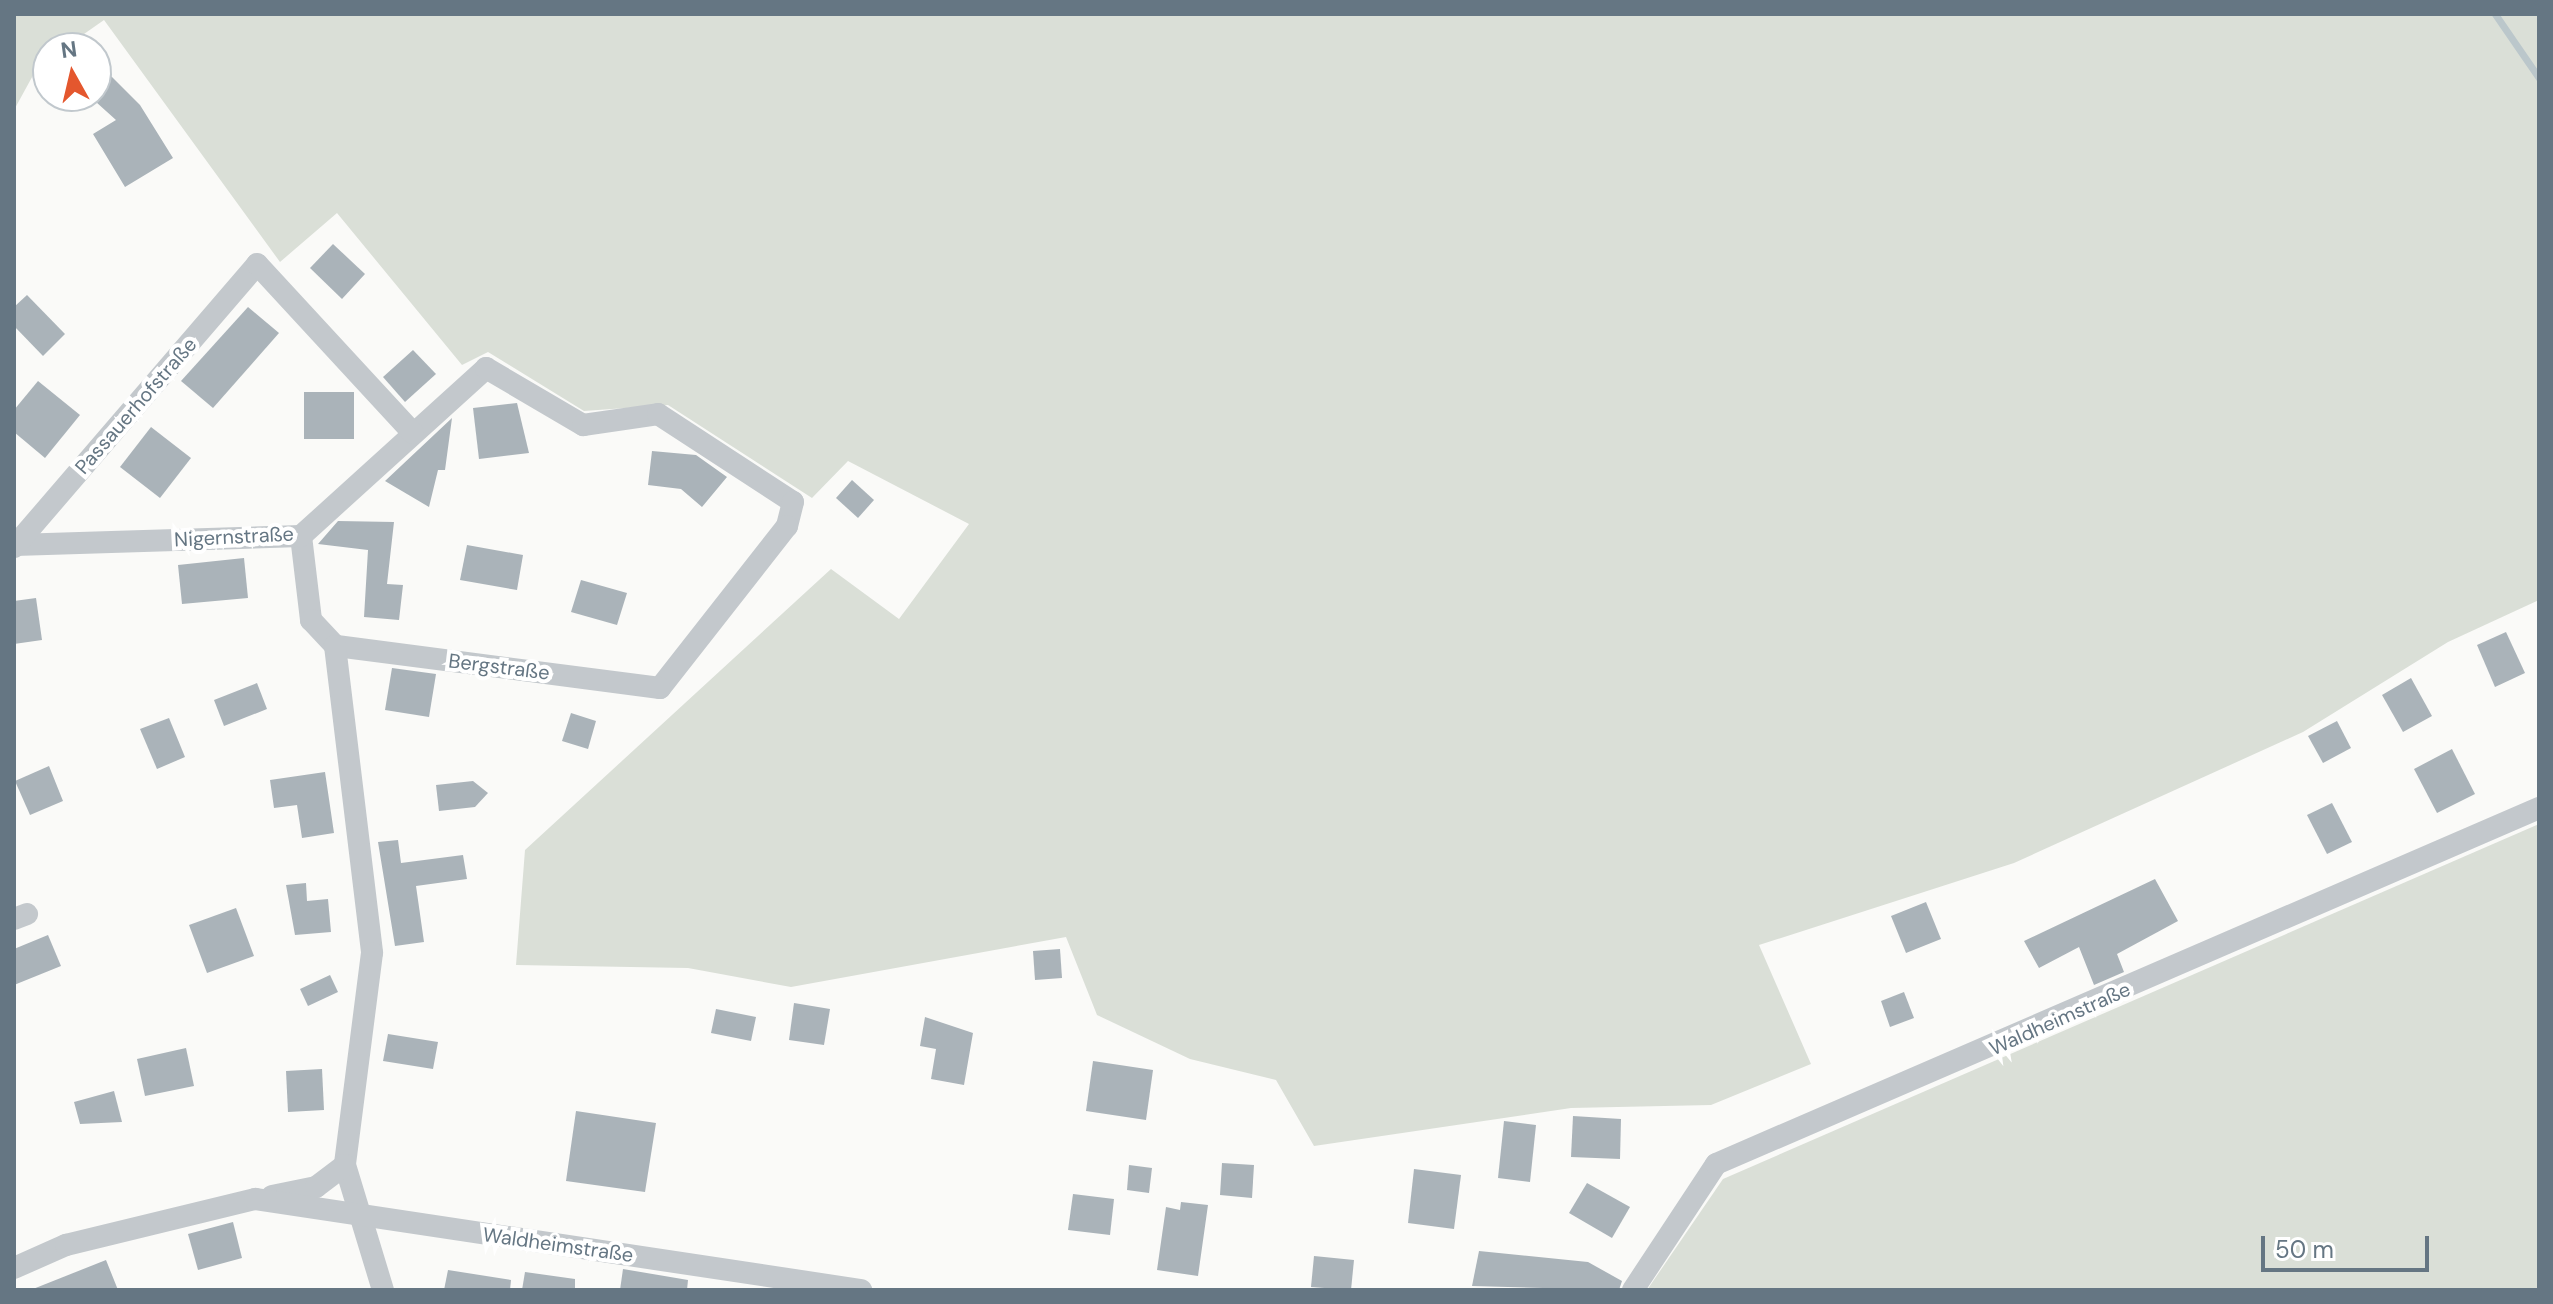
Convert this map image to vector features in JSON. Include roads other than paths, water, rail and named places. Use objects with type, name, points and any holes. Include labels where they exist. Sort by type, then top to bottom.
[{"type":"street","name":"Passauerhofstraße","points":[[15,546],[257,264],[413,433]]},
{"type":"street","name":"Nigernstraße","points":[[15,546],[301,536],[486,368]]},
{"type":"street","name":"Bergstraße","points":[[335,646],[660,688],[763,548],[787,526],[793,502],[700,436],[658,414],[583,425],[486,368]]},
{"type":"street","points":[[301,536],[311,620],[335,646],[372,953],[345,1165],[383,1290]]},
{"type":"street","name":"Waldheimstraße","points":[[1633,1290],[1716,1164],[2539,808]]},
{"type":"street","name":"Waldheimstraße","points":[[14,1268],[66,1245],[316,1187],[345,1165]]},
{"type":"street","name":"Waldheimstraße","points":[[255,1199],[861,1290]]},
{"type":"waterway","points":[[2495,14],[2539,78]]}]
